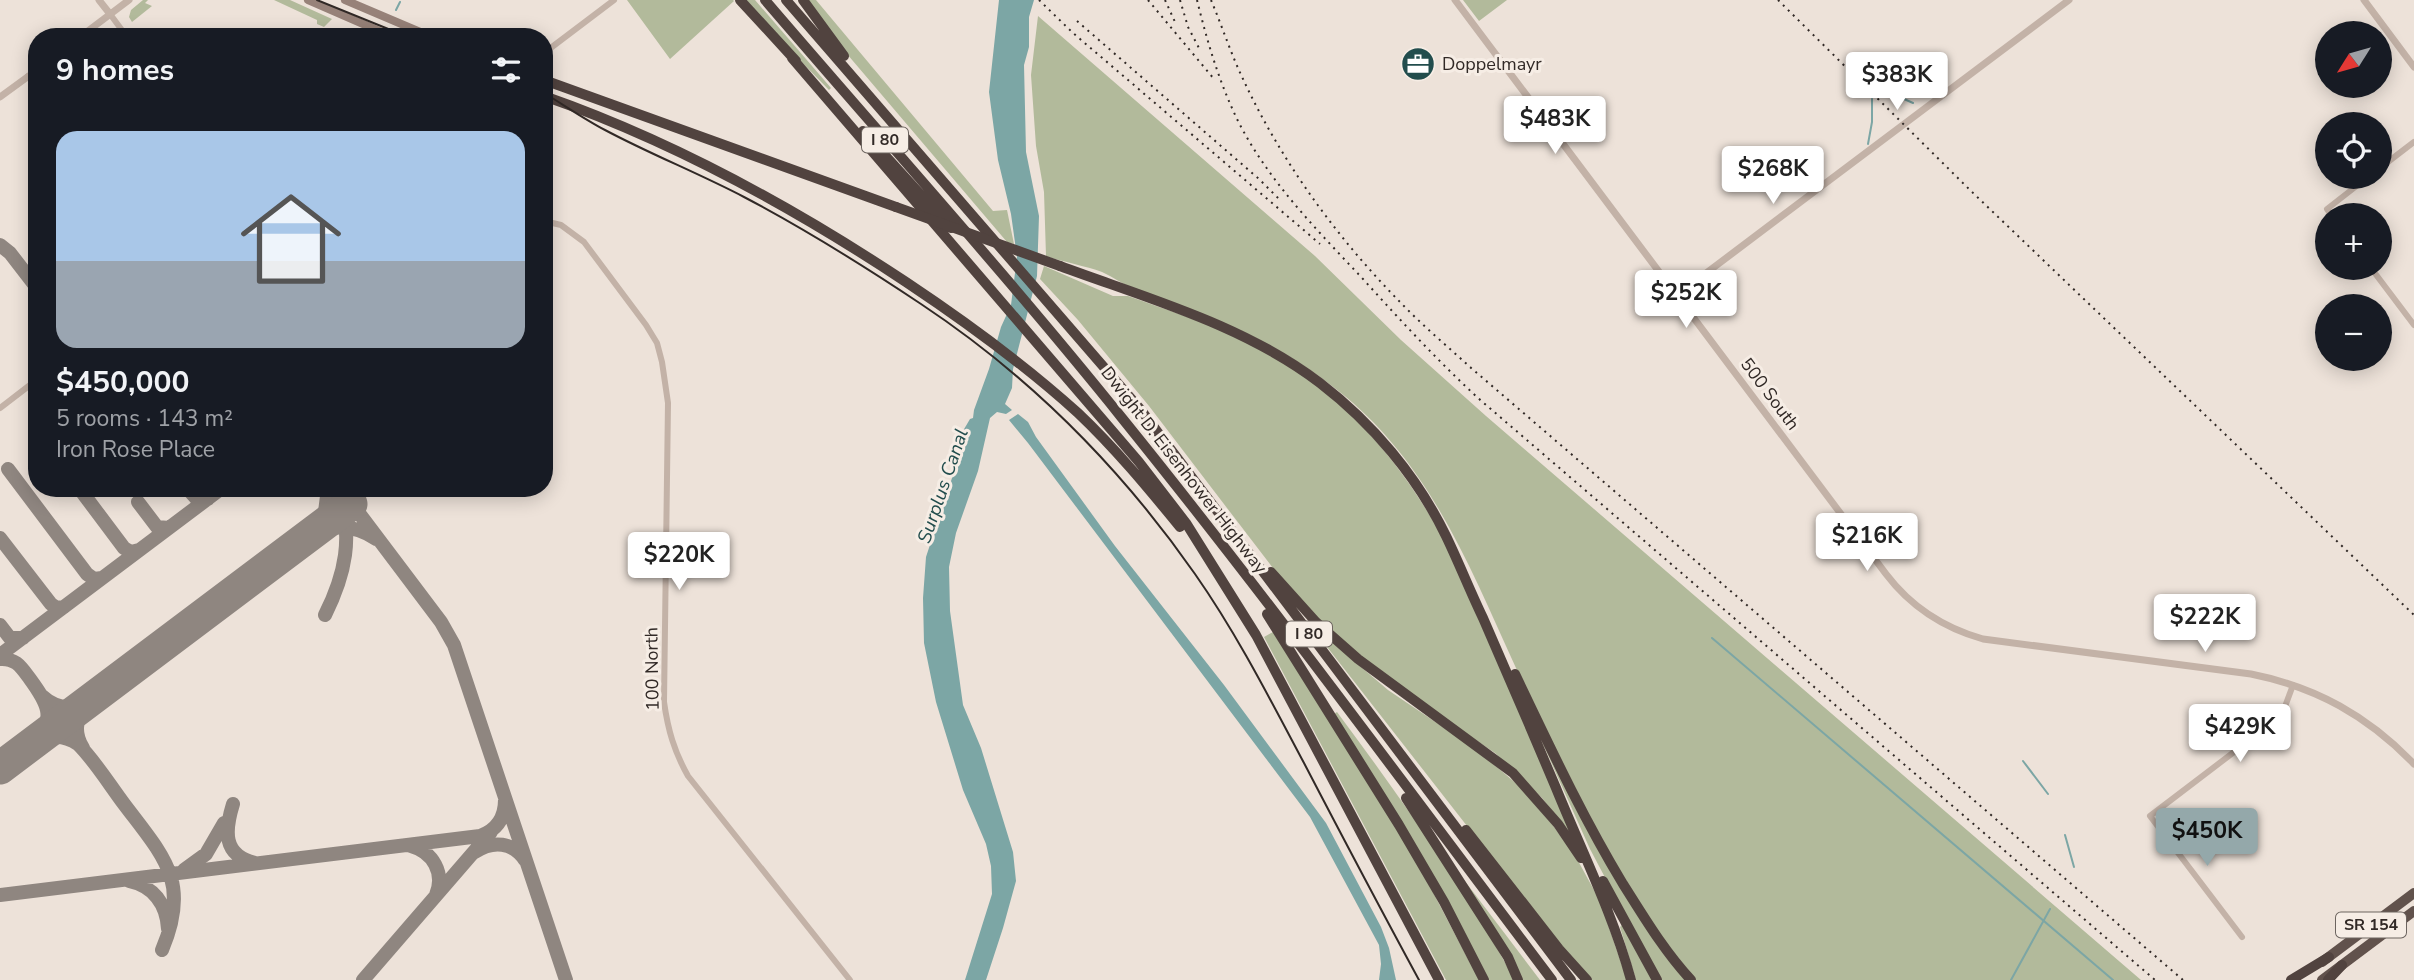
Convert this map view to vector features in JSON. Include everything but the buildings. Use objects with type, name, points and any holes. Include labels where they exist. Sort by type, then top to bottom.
[{"type":"highway","points":[[740,0],[1139,462],[1186,523],[1256,635],[1441,980]]},
{"type":"highway","name":"Dwight D. Eisenhower Highway","points":[[765,0],[1036,314],[1122,418],[1552,980]]},
{"type":"highway","name":"Dwight D. Eisenhower Highway","points":[[786,0],[1141,410],[1571,980]]},
{"type":"highway","points":[[803,0],[900,131]]},
{"type":"highway","points":[[792,58],[899,169],[978,257],[1006,280]]},
{"type":"highway","points":[[553,83],[1223,327],[1288,360],[1332,393],[1366,424],[1396,457],[1424,497],[1446,536],[1609,913],[1631,980]]},
{"type":"highway","points":[[553,100],[700,162],[797,212],[871,259],[1021,364],[1079,414],[1141,479],[1225,587],[1256,635]]},
{"type":"highway","points":[[1424,497],[1438,513],[1451,537],[1552,753],[1594,834],[1651,929],[1691,980]]},
{"type":"highway","points":[[1220,514],[1316,622],[1358,659],[1513,773],[1558,824],[1594,878]]},
{"type":"highway","points":[[1232,559],[1399,825],[1444,902],[1483,980]]},
{"type":"highway","points":[[1357,722],[1475,904],[1508,957],[1518,980]]},
{"type":"highway","points":[[1382,732],[1409,757],[1559,949],[1587,980]]},
{"type":"highway","points":[[1544,758],[1620,917],[1657,980]]},
{"type":"highway","name":"SR 154","points":[[2298,980],[2414,892]]},
{"type":"highway","name":"SR 154","points":[[2322,980],[2414,911]]},
{"type":"highway","points":[[2291,980],[2329,957]]},
{"type":"highway","points":[[2328,980],[2342,965]]},
{"type":"main road","points":[[308,0],[372,28]]},
{"type":"main road","points":[[345,0],[411,28]]},
{"type":"street","points":[[99,0],[120,28]]},
{"type":"street","points":[[92,28],[129,0]]},
{"type":"street","points":[[553,46],[614,0]]},
{"type":"street","name":"500 South","points":[[1455,0],[1886,574],[1915,606],[1946,625],[1983,639],[2251,674],[2293,685],[2331,700],[2369,723],[2414,764]]},
{"type":"street","points":[[1678,295],[2069,0]]},
{"type":"street","points":[[2364,0],[2414,67]]},
{"type":"street","points":[[0,97],[28,76]]},
{"type":"street","points":[[2392,159],[2414,142]]},
{"type":"street","points":[[2339,203],[2355,189]]},
{"type":"street","name":"100 North","points":[[553,223],[561,225],[584,242],[646,324],[657,343],[662,362],[668,403],[664,702],[675,752],[688,776],[850,980]]},
{"type":"street","points":[[2380,280],[2414,326]]},
{"type":"street","points":[[0,408],[28,387]]},
{"type":"street","points":[[2242,937],[2150,816],[2276,720],[2283,712],[2293,685]]},
{"type":"green space","points":[[143,0],[148,0],[145,3],[152,6],[132,22],[129,17],[131,10]]},
{"type":"green space","points":[[274,0],[290,0],[332,19],[324,27],[317,24],[317,20]]},
{"type":"green space","points":[[627,0],[733,0],[734,1],[670,59]]},
{"type":"green space","points":[[746,0],[755,0],[831,88],[829,90],[791,51]]},
{"type":"green space","points":[[806,0],[816,0],[993,211],[1007,210],[1014,244],[1007,242],[830,34]]},
{"type":"green space","points":[[1463,0],[1507,0],[1479,21]]},
{"type":"green space","points":[[1038,16],[1315,256],[1401,340],[1486,416],[2141,980],[1695,980],[1642,907],[1596,830],[1465,558],[1426,488],[1403,456],[1346,397],[1271,346],[1219,321],[1130,287],[1102,272],[1046,256],[1044,192],[1036,146],[1031,75]]},
{"type":"green space","points":[[1044,266],[1113,296],[1128,296],[1238,338],[1303,376],[1358,422],[1404,476],[1444,540],[1576,842],[1542,798],[1495,753],[1406,693],[1330,631],[1279,576],[1149,406],[1078,320],[1040,279]]},
{"type":"green space","points":[[1306,620],[1388,690],[1462,740],[1518,785],[1552,824],[1577,859],[1600,901],[1627,980],[1592,980],[1564,950]]},
{"type":"green space","points":[[1273,632],[1416,860],[1479,980],[1446,980],[1264,637]]},
{"type":"green space","points":[[1337,712],[1430,843],[1515,980],[1487,980],[1334,714]]},
{"type":"green space","points":[[1529,713],[1559,771],[1687,980],[1659,980],[1590,849]]},
{"type":"green space","points":[[1458,872],[1540,980],[1522,980]]},
{"type":"green space","points":[[1622,925],[1653,980],[1636,980],[1620,927]]},
{"type":"water","points":[[999,0],[1034,0],[1029,17],[1029,47],[1024,65],[1026,152],[1039,216],[1037,276],[1013,369],[1012,388],[1005,404],[1012,410],[1006,414],[997,412],[990,418],[978,471],[956,533],[949,567],[950,611],[963,705],[981,748],[1013,852],[1016,881],[986,980],[965,980],[992,894],[991,866],[986,844],[963,790],[936,702],[924,643],[923,598],[926,557],[953,475],[960,436],[973,418],[1001,327],[1011,305],[1017,257],[1011,214],[998,160],[989,92]]},
{"type":"water","points":[[1018,414],[1028,422],[1115,546],[1224,685],[1326,823],[1381,927],[1396,980],[1379,980],[1379,945],[1310,817],[1009,420]]},
{"type":"waterway","points":[[396,10],[400,2]]},
{"type":"waterway","points":[[1878,92],[1884,90],[1913,103]]},
{"type":"waterway","points":[[1868,144],[1872,99]]},
{"type":"waterway","points":[[1712,638],[2113,980]]},
{"type":"waterway","points":[[2023,761],[2048,794]]},
{"type":"waterway","points":[[2065,835],[2074,867]]},
{"type":"waterway","points":[[2011,980],[2050,909]]},
{"type":"taxiway","points":[[0,245],[10,253],[28,276]]},
{"type":"taxiway","points":[[8,469],[28,496]]},
{"type":"taxiway","points":[[29,497],[87,574],[94,579],[102,578]]},
{"type":"taxiway","points":[[86,497],[124,548],[131,552],[139,550]]},
{"type":"taxiway","points":[[195,497],[208,499]]},
{"type":"taxiway","points":[[0,655],[210,497]]},
{"type":"taxiway","points":[[309,534],[325,512],[327,497]]},
{"type":"taxiway","points":[[325,615],[338,585],[345,555],[346,525],[339,497]]},
{"type":"taxiway","points":[[347,497],[441,622],[454,645],[566,980]]},
{"type":"taxiway","points":[[138,502],[157,527],[169,528]]},
{"type":"taxiway","points":[[295,546],[325,530],[344,527],[376,539]]},
{"type":"taxiway","points":[[0,538],[51,604],[57,608],[64,607]]},
{"type":"taxiway","points":[[0,625],[10,638],[23,638]]},
{"type":"taxiway","points":[[0,659],[10,660],[21,667],[45,703],[48,718],[46,726],[34,742]]},
{"type":"taxiway","points":[[42,696],[53,704],[64,707],[88,702]]},
{"type":"taxiway","points":[[83,748],[77,724],[88,702]]},
{"type":"taxiway","points":[[30,746],[54,737],[66,738],[78,744],[151,840],[169,871],[173,888],[174,906],[162,950]]},
{"type":"taxiway","points":[[0,895],[480,836],[499,823],[505,800]]},
{"type":"taxiway","points":[[233,804],[228,823],[231,848],[244,859],[255,863]]},
{"type":"taxiway","points":[[184,870],[206,854],[224,823]]},
{"type":"taxiway","points":[[363,980],[491,832]]},
{"type":"taxiway","points":[[411,846],[425,853],[435,864],[439,879],[436,895]]},
{"type":"taxiway","points":[[475,852],[489,846],[509,846],[525,860]]},
{"type":"taxiway","points":[[129,881],[145,887],[162,904],[168,929]]},
{"type":"runway","points":[[0,768],[351,504]]},
{"type":"tram line","points":[[317,0],[386,28]]},
{"type":"tram line","points":[[553,99],[605,130],[767,209],[856,262],[921,304],[999,361],[1070,426],[1136,497],[1195,574],[1225,620],[1266,691],[1419,980]]},
{"type":"railway","points":[[1039,0],[1073,33],[1320,244]]},
{"type":"railway","points":[[1148,0],[1214,79]]},
{"type":"railway","points":[[1165,0],[1175,22]]},
{"type":"railway","points":[[1180,0],[1188,27],[1200,50]]},
{"type":"railway","points":[[1197,0],[1225,91],[1238,121],[1264,165],[1311,224],[1433,354],[1478,398],[2155,980]]},
{"type":"railway","points":[[1211,0],[1234,60],[1258,110],[1293,169],[1354,252],[1408,311],[2183,980]]},
{"type":"railway","points":[[1778,0],[1971,191],[2414,615]]},
{"type":"railway","points":[[1077,21],[1279,199]]},
{"type":"place","name":"Doppelmayr","points":[[1418,64]]},
{"type":"water label","name":"Surplus Canal","points":[[943,486]]}]
